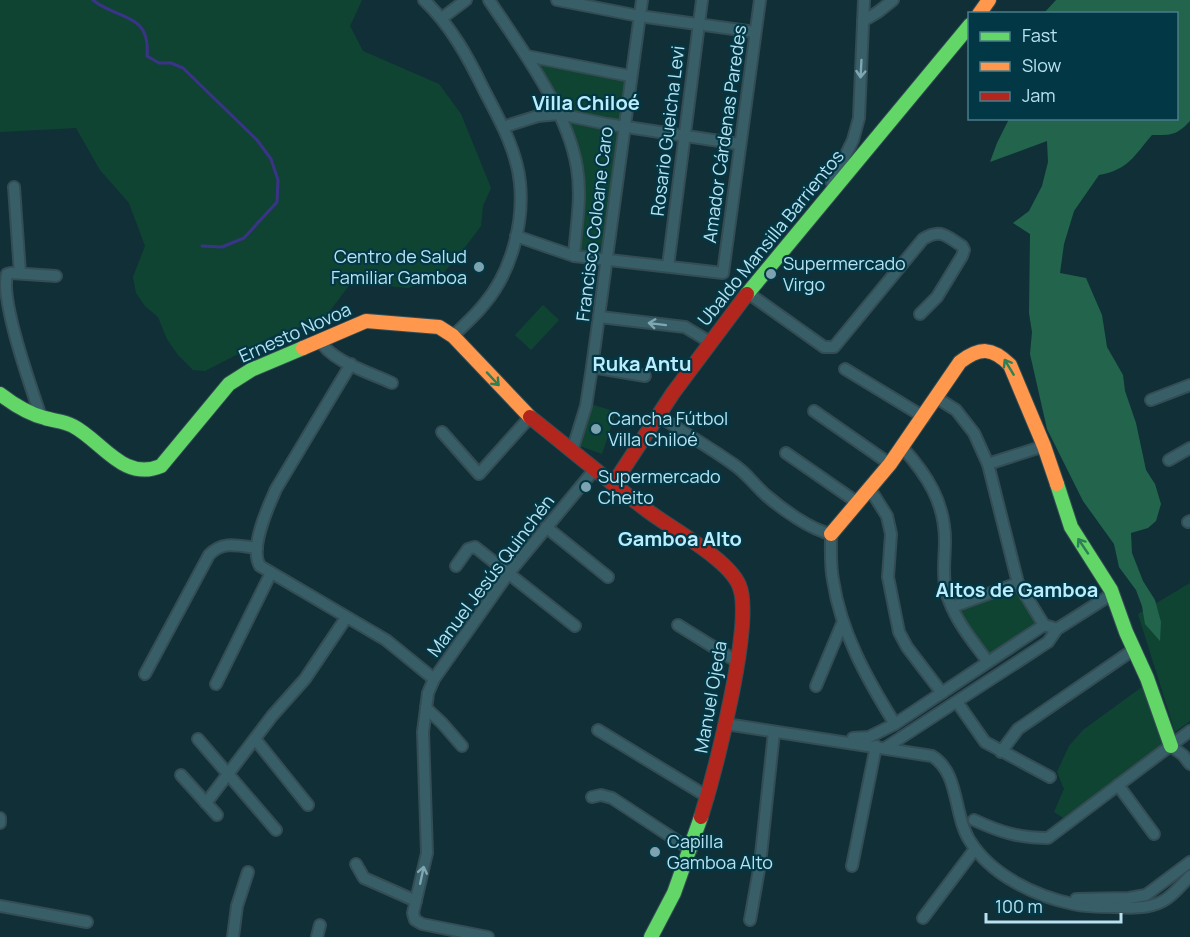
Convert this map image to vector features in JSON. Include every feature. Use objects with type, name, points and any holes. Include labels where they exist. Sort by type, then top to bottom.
[{"type":"street","points":[[424,0],[442,18],[463,51],[503,127],[520,183],[516,236],[499,284],[485,304],[453,336]]},
{"type":"street","points":[[442,18],[466,0]]},
{"type":"street","points":[[489,0],[527,56],[560,114],[575,157],[579,182],[574,256]]},
{"type":"street","points":[[557,0],[639,16],[755,32]]},
{"type":"street","name":"Francisco Coloane Caro","points":[[572,451],[586,406],[600,317],[630,76],[642,0]]},
{"type":"street","name":"Rosario Gueicha Levi","points":[[668,266],[702,0]]},
{"type":"street","name":"Amador Cárdenas Paredes","points":[[668,266],[723,273],[760,0]]},
{"type":"street","points":[[823,201],[850,148],[857,128],[864,0]]},
{"type":"street","points":[[863,21],[893,0]]},
{"type":"street","name":"Ubaldo Mansilla Barrientos","points":[[614,483],[710,342],[968,26]]},
{"type":"street","points":[[527,56],[630,76]]},
{"type":"street","points":[[503,127],[538,116],[560,114],[683,137],[739,144]]},
{"type":"street","points":[[14,187],[20,273]]},
{"type":"street","points":[[748,293],[824,347],[834,347],[923,239],[940,232],[962,246],[964,250],[937,297],[920,314]]},
{"type":"street","points":[[516,236],[574,256],[668,266]]},
{"type":"street","points":[[41,417],[13,334],[5,291],[7,274],[56,276]]},
{"type":"street","points":[[600,317],[686,327],[710,342]]},
{"type":"street","name":"Ernesto Novoa","points":[[0,394],[41,417],[70,424],[118,461],[144,471],[154,471],[161,466],[229,384],[250,370],[288,356],[366,321],[432,326],[445,330],[453,336],[530,417],[637,501]]},
{"type":"street","points":[[320,340],[327,351],[392,383]]},
{"type":"street","points":[[831,534],[890,464],[960,362],[972,353],[988,350],[994,352],[1010,365],[1044,446],[1071,527],[1100,571],[1113,596],[1133,650],[1147,678],[1171,746],[1183,754],[1190,764]]},
{"type":"street","points":[[351,364],[276,489],[266,511],[257,548],[258,562],[272,573],[386,640],[434,679]]},
{"type":"street","points":[[592,368],[645,376]]},
{"type":"street","points":[[845,369],[924,417]]},
{"type":"street","points":[[1151,400],[1190,385]]},
{"type":"street","points":[[937,398],[956,411],[974,433],[988,464],[1017,583],[1044,625],[1057,629]]},
{"type":"street","points":[[813,411],[890,464]]},
{"type":"street","points":[[659,416],[734,464],[748,475],[767,496],[791,513],[816,529],[831,534]]},
{"type":"street","points":[[442,432],[479,474],[530,417]]},
{"type":"street","points":[[988,464],[1044,446]]},
{"type":"street","points":[[902,447],[928,478],[939,503],[945,536],[944,579],[952,607],[960,624],[988,662]]},
{"type":"street","points":[[1169,460],[1190,448]]},
{"type":"street","points":[[786,453],[858,503]]},
{"type":"street","points":[[595,469],[608,467],[630,458],[628,484],[637,501]]},
{"type":"street","name":"Manuel Jesús Quinchén","points":[[416,902],[427,853],[423,752],[428,693],[434,679],[508,574],[595,469]]},
{"type":"street","points":[[870,489],[887,516],[891,534],[888,577],[899,632],[942,693]]},
{"type":"street","name":"Manuel Ojeda","points":[[637,501],[722,563],[735,576],[743,596],[745,611],[726,724],[708,797],[667,913],[651,937]]},
{"type":"street","points":[[546,527],[608,578]]},
{"type":"street","points":[[831,534],[832,579],[842,624],[869,683],[895,724]]},
{"type":"street","points":[[145,674],[209,555],[215,548],[224,544],[257,548]]},
{"type":"street","points":[[456,566],[468,549],[475,547],[574,626]]},
{"type":"street","points":[[216,684],[272,573]]},
{"type":"street","points":[[952,607],[1017,583]]},
{"type":"street","points":[[852,866],[880,747],[957,702],[1048,642],[1057,629],[1109,596],[1113,596]]},
{"type":"street","points":[[206,803],[272,716],[305,679],[346,618]]},
{"type":"street","points":[[816,686],[842,624]]},
{"type":"street","points":[[678,625],[736,661]]},
{"type":"street","points":[[831,740],[868,737],[895,724],[1044,625]]},
{"type":"street","points":[[1001,752],[1018,729],[1133,650]]},
{"type":"street","points":[[957,702],[985,742],[1050,777]]},
{"type":"street","points":[[426,708],[462,746]]},
{"type":"street","points":[[726,724],[925,754],[938,760],[948,772],[964,831],[975,849],[1006,877],[1044,895],[1075,905],[1143,907],[1163,901],[1190,876]]},
{"type":"street","points":[[598,730],[708,797]]},
{"type":"street","points":[[974,820],[1000,832],[1026,838],[1048,838],[1190,731]]},
{"type":"street","points":[[750,920],[760,864],[774,732]]},
{"type":"street","points":[[198,739],[276,830]]},
{"type":"street","points":[[255,739],[308,805]]},
{"type":"street","points":[[181,775],[217,815]]},
{"type":"street","points":[[1118,785],[1154,834]]},
{"type":"street","points":[[592,797],[601,795],[612,798],[691,850]]},
{"type":"street","points":[[0,818],[0,824]]},
{"type":"street","points":[[923,918],[975,849]]},
{"type":"street","points":[[1049,892],[1065,899],[1129,898],[1146,895],[1190,862]]},
{"type":"street","points":[[356,864],[364,878],[416,902],[413,913],[415,920],[422,924],[488,937]]},
{"type":"street","points":[[233,937],[237,906],[248,872]]},
{"type":"street","points":[[0,906],[87,922]]},
{"type":"street","points":[[317,937],[320,924]]},
{"type":"green space","points":[[0,0],[362,0],[350,26],[363,51],[439,84],[461,114],[491,188],[483,206],[481,226],[439,278],[408,288],[378,285],[372,272],[354,279],[323,320],[277,334],[205,371],[193,370],[178,355],[167,339],[158,317],[145,306],[136,293],[133,277],[145,246],[129,203],[100,170],[76,128],[0,132]]},
{"type":"green space","points":[[1056,0],[1190,0],[1190,121],[1173,134],[1152,135],[1124,166],[1099,175],[1074,211],[1064,244],[1060,273],[1086,278],[1102,315],[1107,347],[1123,375],[1125,391],[1136,423],[1146,470],[1155,484],[1161,504],[1156,521],[1148,528],[1131,533],[1132,553],[1143,581],[1155,600],[1161,622],[1160,641],[1145,624],[1136,590],[1119,567],[1114,544],[1083,501],[1047,429],[1030,354],[1032,332],[1029,313],[1030,234],[1013,223],[1029,211],[1042,186],[1048,162],[1047,141],[990,162],[1008,120],[1178,120],[1178,12],[1045,12]]},
{"type":"green space","points":[[529,58],[629,76],[605,258],[575,255],[576,154]]},
{"type":"green space","points":[[543,305],[559,320],[531,350],[515,335]]},
{"type":"green space","name":"Cancha Fútbol Villa Chiloé","points":[[591,404],[616,412],[602,454],[577,445]]},
{"type":"green space","points":[[1190,583],[1190,721],[1175,732],[1138,614]]},
{"type":"green space","points":[[1015,588],[1037,624],[988,657],[956,609]]},
{"type":"green space","points":[[1146,684],[1168,745],[1068,821],[1054,812],[1064,789],[1057,772],[1069,746],[1083,730]]},
{"type":"waterway","points":[[93,0],[138,24],[147,42],[147,56],[159,63],[171,63],[183,68],[257,140],[271,159],[278,180],[277,202],[244,238],[222,247],[202,246]]},
{"type":"traffic: fast","points":[[747,294],[968,27]]},
{"type":"traffic: fast","points":[[0,394],[33,414],[73,426],[124,464],[135,469],[147,469],[161,466],[229,384],[251,370],[303,348]]},
{"type":"traffic: fast","points":[[1057,484],[1071,527],[1111,590],[1126,632],[1147,678],[1171,746]]},
{"type":"traffic: fast","points":[[651,937],[674,893],[701,817]]},
{"type":"traffic: slow","points":[[980,12],[989,0]]},
{"type":"traffic: slow","points":[[303,348],[366,321],[439,327],[453,336],[530,417]]},
{"type":"traffic: slow","points":[[831,534],[890,464],[960,362],[980,352],[992,352],[1010,365],[1044,446],[1057,484]]},
{"type":"traffic: jam","points":[[614,483],[673,393],[747,294]]},
{"type":"traffic: jam","points":[[530,417],[648,511],[712,555],[724,565],[739,585],[742,630],[737,663],[723,734],[701,817]]},
{"type":"place","name":"Centro de Salud Familiar Gamboa","points":[[479,267]]},
{"type":"place","name":"Supermercado Virgo","points":[[771,274]]},
{"type":"place","name":"Cancha Fútbol Villa Chiloé","points":[[596,429]]},
{"type":"place","name":"Supermercado Cheito","points":[[586,487]]},
{"type":"place","name":"Capilla Gamboa Alto","points":[[655,852]]},
{"type":"district","name":"Villa Chiloé","points":[[586,103]]},
{"type":"district","name":"Ruka Antu","points":[[642,364]]},
{"type":"district","name":"Gamboa Alto","points":[[680,539]]},
{"type":"district","name":"Altos de Gamboa","points":[[1017,590]]}]
